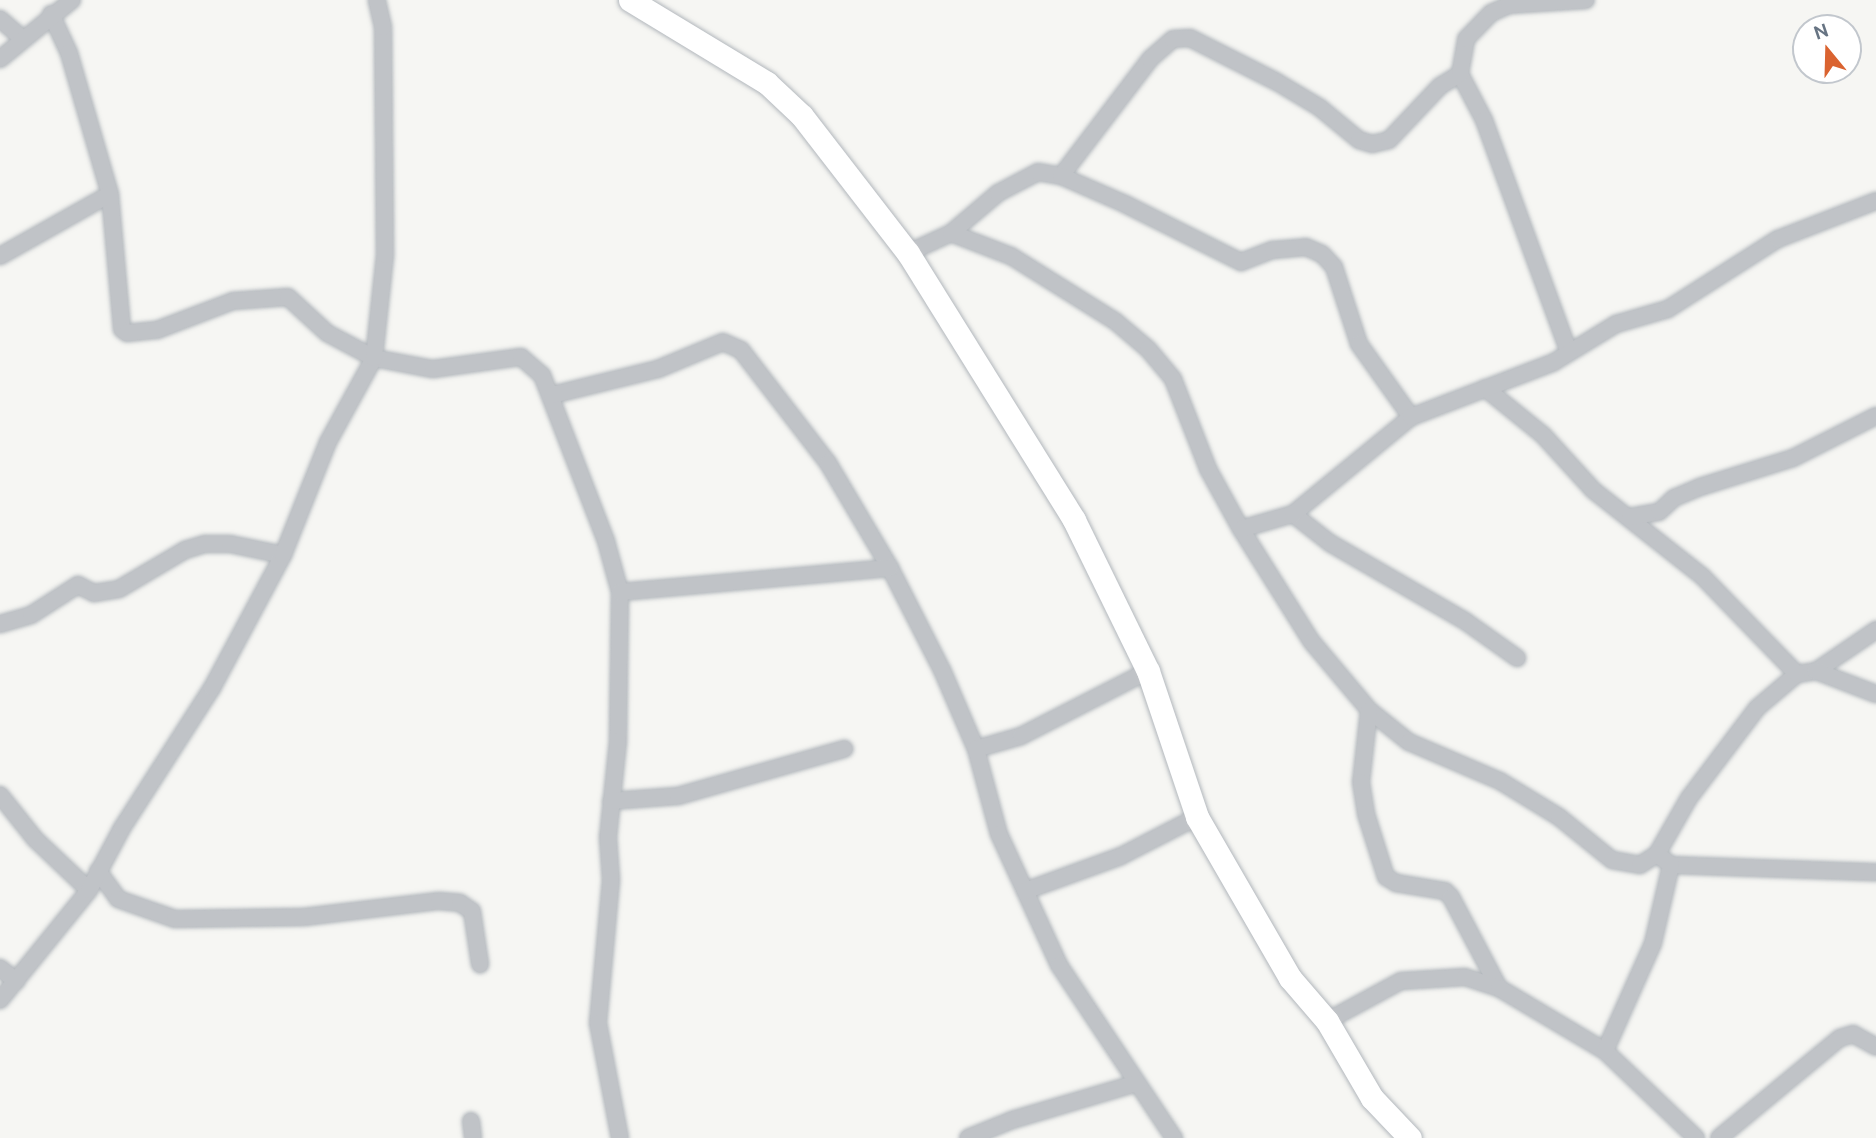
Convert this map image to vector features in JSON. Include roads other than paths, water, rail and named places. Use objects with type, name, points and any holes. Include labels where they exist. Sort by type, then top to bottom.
[{"type":"street","points":[[0,59],[51,14],[72,0]]},
{"type":"street","points":[[0,1000],[89,890],[98,871],[212,688],[283,555],[328,442],[374,358],[386,255],[383,27],[377,0]]},
{"type":"street","points":[[630,0],[767,83],[810,125],[908,253],[1074,520],[1147,671],[1197,817],[1290,978],[1327,1020],[1372,1098],[1410,1138]]},
{"type":"street","points":[[1569,352],[1484,120],[1460,74],[1466,40],[1491,13],[1509,5],[1586,0]]},
{"type":"street","points":[[51,14],[69,53],[110,194],[122,329],[127,333],[156,330],[233,301],[288,296],[327,333],[374,358],[433,369],[521,357],[542,375],[552,395],[606,541],[620,592],[618,741],[611,801],[611,880],[598,1023],[620,1138]]},
{"type":"street","points":[[0,19],[23,39]]},
{"type":"street","points":[[1061,176],[1150,59],[1173,39],[1190,38],[1277,82],[1319,107],[1359,139],[1372,144],[1390,140],[1440,86],[1460,74]]},
{"type":"street","points":[[908,253],[951,233],[998,192],[1038,172],[1061,176],[1241,262],[1296,245],[1322,254],[1334,267],[1359,344],[1411,416]]},
{"type":"street","points":[[0,256],[110,194]]},
{"type":"street","points":[[1241,529],[1293,514],[1411,416],[1569,352],[1616,324],[1690,298],[1778,239],[1876,201]]},
{"type":"street","points":[[951,233],[1011,256],[1107,316],[1148,349],[1173,379],[1208,469],[1241,529],[1312,642],[1369,710],[1409,742],[1500,781],[1559,817],[1612,860],[1640,865],[1657,854],[1714,763],[1758,708],[1797,674],[1816,671],[1876,630]]},
{"type":"street","points":[[552,395],[657,369],[723,342],[733,344],[757,368],[828,463],[890,568],[942,670],[976,749],[999,834],[1059,965],[1174,1138]]},
{"type":"street","points":[[1485,387],[1543,435],[1593,490],[1665,544],[1797,674]]},
{"type":"street","points":[[1630,517],[1659,512],[1674,498],[1700,486],[1793,458],[1876,416]]},
{"type":"street","points":[[1659,512],[1665,544]]},
{"type":"street","points":[[1293,514],[1330,543],[1465,621],[1517,658]]},
{"type":"street","points":[[0,624],[31,615],[78,585],[94,593],[119,589],[185,550],[205,544],[230,544],[283,555]]},
{"type":"street","points":[[620,592],[890,568]]},
{"type":"street","points":[[976,749],[1021,736],[1147,671]]},
{"type":"street","points":[[1816,671],[1876,694]]},
{"type":"street","points":[[1369,710],[1362,782],[1366,814],[1387,877],[1396,883],[1445,891],[1499,988]]},
{"type":"street","points":[[611,801],[678,796],[844,749]]},
{"type":"street","points":[[0,795],[35,839],[89,890]]},
{"type":"street","points":[[1025,891],[1121,856],[1197,817]]},
{"type":"street","points":[[1657,854],[1671,865],[1876,872]]},
{"type":"street","points":[[1605,1051],[1653,943],[1671,865]]},
{"type":"street","points":[[98,871],[118,899],[175,919],[304,917],[439,901],[460,903],[472,911],[480,964]]},
{"type":"street","points":[[0,968],[16,981]]},
{"type":"street","points":[[1327,1020],[1401,981],[1431,975],[1465,977],[1499,988],[1605,1051],[1696,1138]]},
{"type":"street","points":[[1719,1138],[1840,1038],[1853,1034],[1876,1047]]},
{"type":"street","points":[[968,1138],[1012,1120],[1137,1083]]},
{"type":"street","points":[[471,1121],[473,1138]]}]
